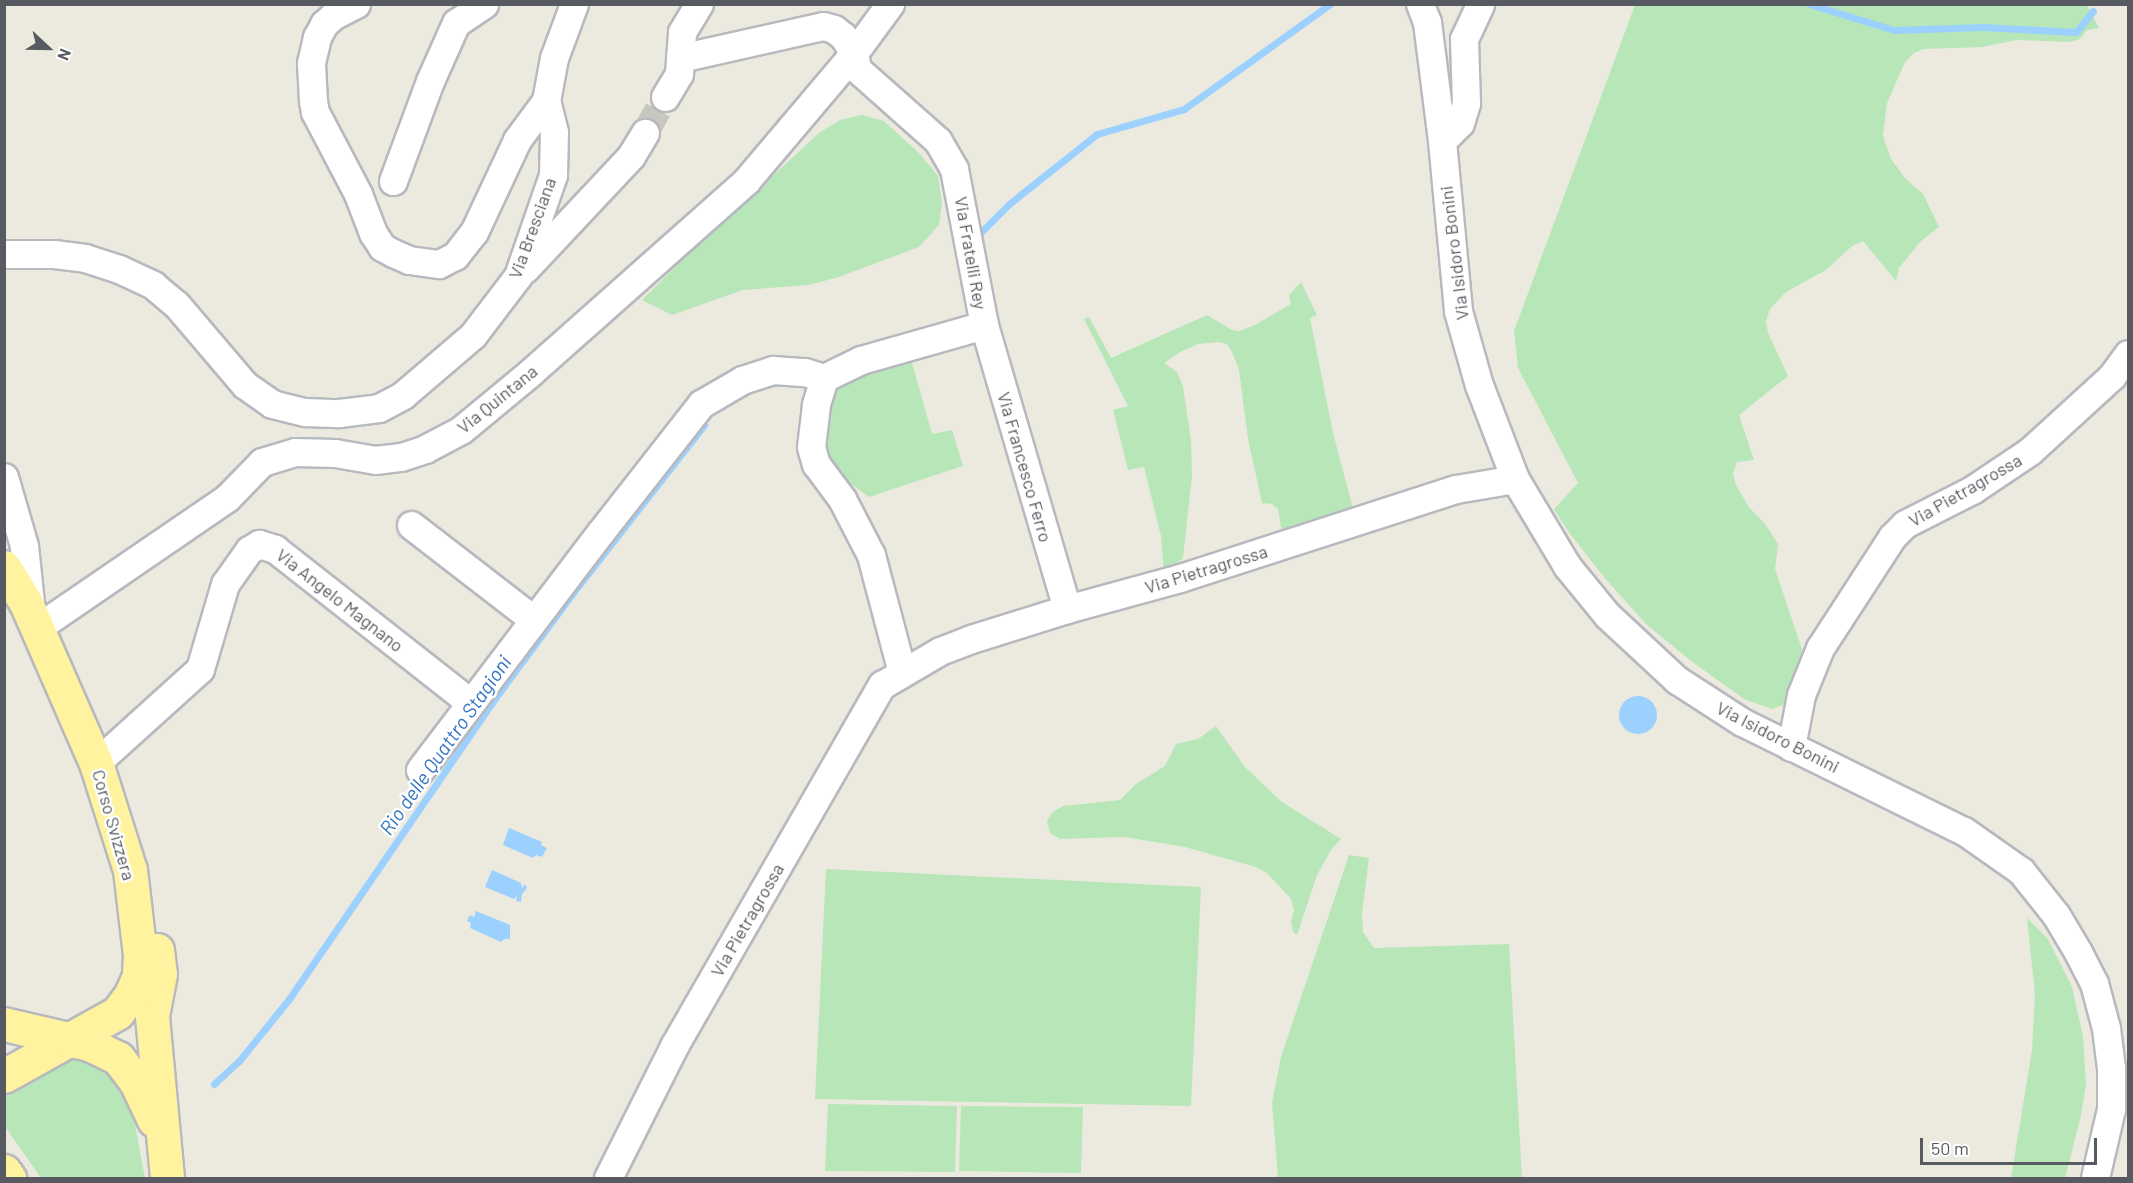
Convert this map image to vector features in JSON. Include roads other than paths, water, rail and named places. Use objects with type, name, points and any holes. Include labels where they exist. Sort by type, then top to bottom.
[{"type":"main road","name":"Corso Svizzera","points":[[4,567],[34,622],[96,763],[130,870],[140,955],[139,976],[130,996],[117,1013],[68,1038],[4,1076]]},
{"type":"main road","points":[[130,870],[155,927],[159,974],[152,1016],[167,1179]]},
{"type":"main road","points":[[4,1023],[89,1044],[118,1058],[136,1082],[162,1136]]},
{"type":"street","points":[[356,4],[334,15],[324,24],[317,37],[311,63],[313,101],[322,128],[358,194],[373,233],[382,247],[393,253],[409,261],[439,264],[455,256],[474,232],[517,140],[546,101]]},
{"type":"street","points":[[393,181],[430,81],[456,23],[484,4]]},
{"type":"street","name":"Via Bresciana","points":[[8,252],[85,258],[119,269],[153,285],[176,304],[245,385],[272,404],[305,411],[339,413],[379,408],[403,395],[473,335],[518,276],[553,175],[554,132],[546,101],[554,58],[574,4]]},
{"type":"street","points":[[665,97],[679,74],[682,32],[699,4]]},
{"type":"street","points":[[854,53],[890,4]]},
{"type":"street","name":"Via Isidoro Bonini","points":[[1420,4],[1427,22],[1442,141],[1458,311],[1479,385],[1515,479],[1567,566],[1607,615],[1677,680],[1742,722],[1898,798],[1994,850],[2021,871],[2056,915],[2094,983],[2106,1028],[2111,1068],[2111,1108],[2095,1179]]},
{"type":"street","points":[[1442,141],[1460,123],[1466,103],[1464,39],[1479,4]]},
{"type":"street","name":"Via Fratelli Rey","points":[[680,57],[823,26],[834,29],[843,36],[854,53],[856,69],[938,141],[954,169],[984,325],[861,360],[824,378]]},
{"type":"street","name":"Via Quintana","points":[[34,622],[227,498],[262,462],[295,452],[335,453],[375,460],[401,456],[425,449],[461,430],[531,372],[746,181],[854,53]]},
{"type":"street","points":[[518,276],[631,156],[645,133]]},
{"type":"street","name":"Via Francesco Ferro","points":[[984,325],[1066,609]]},
{"type":"street","name":"Via Pietragrossa","points":[[1791,747],[1801,694],[1820,648],[1892,537],[1905,524],[1972,490],[2023,457],[2112,376],[2128,354]]},
{"type":"street","points":[[420,770],[702,405],[742,381],[773,370],[805,372],[824,378],[816,405],[811,447],[816,464],[842,499],[871,555],[902,672]]},
{"type":"street","points":[[4,477],[24,546],[34,622]]},
{"type":"street","name":"Via Pietragrossa","points":[[609,1179],[674,1046],[882,685],[950,647],[1066,609],[1180,579],[1456,489],[1515,479]]},
{"type":"street","points":[[411,525],[534,620]]},
{"type":"street","name":"Via Angelo Magnano","points":[[96,763],[200,669],[225,584],[249,550],[259,544],[270,546],[471,703]]},
{"type":"water","points":[[1638,696],[1651,702],[1657,715],[1651,728],[1638,734],[1625,728],[1619,715],[1625,702]]},
{"type":"water","points":[[509,828],[542,842],[541,845],[547,848],[542,857],[536,855],[533,858],[503,845]]},
{"type":"water","points":[[492,870],[521,883],[522,888],[525,884],[527,888],[522,894],[521,902],[516,901],[517,896],[514,899],[485,887]]},
{"type":"water","points":[[476,911],[510,925],[510,939],[504,939],[501,942],[470,928],[471,923],[467,921],[470,915],[474,917]]},
{"type":"waterway","name":"Rio delle Quattro Stagioni","points":[[978,235],[1009,204],[1097,134],[1184,109],[1330,4]]},
{"type":"waterway","points":[[1809,4],[1894,30],[1983,27],[2076,32],[2093,11]]},
{"type":"waterway","name":"Rio delle Quattro Stagioni","points":[[214,1084],[239,1061],[289,999],[496,697],[579,585],[704,425]]},
{"type":"tunnel","points":[[645,133],[665,97]]}]
